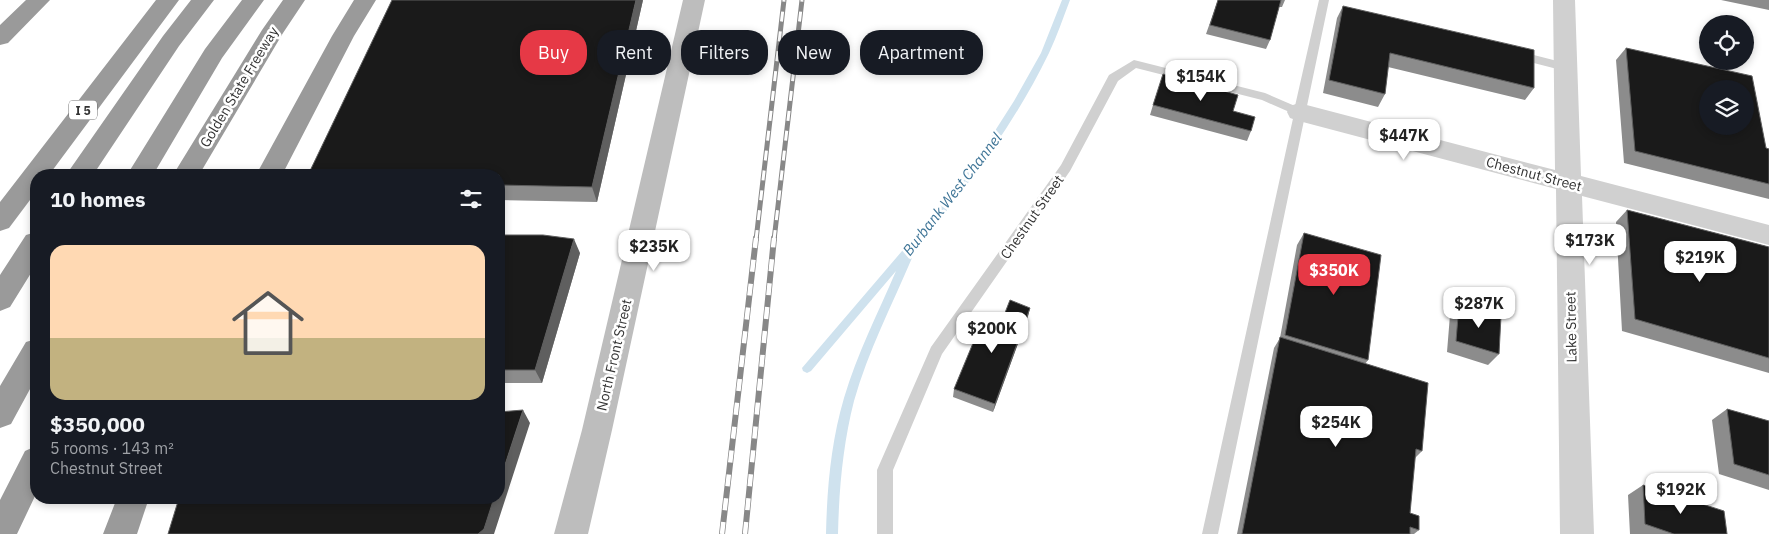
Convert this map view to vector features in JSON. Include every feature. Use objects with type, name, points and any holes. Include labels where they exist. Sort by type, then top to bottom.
[{"type":"highway","points":[[0,38],[39,0]]},
{"type":"highway","name":"I 5","points":[[40,169],[168,0]]},
{"type":"highway","points":[[83,169],[166,49],[203,0]]},
{"type":"highway","points":[[144,169],[213,54],[253,0]]},
{"type":"highway","name":"Golden State Freeway","points":[[190,169],[273,30],[294,0]]},
{"type":"highway","points":[[272,169],[343,36],[365,0]]},
{"type":"highway","name":"I 5","points":[[0,221],[30,182]]},
{"type":"highway","points":[[0,299],[30,252]]},
{"type":"highway","points":[[0,414],[30,362]]},
{"type":"highway","points":[[0,534],[30,473]]},
{"type":"highway","points":[[120,534],[131,504]]},
{"type":"main road","name":"North Front Street","points":[[571,534],[597,430],[694,0]]},
{"type":"street","name":"Lake Street","points":[[1564,0],[1577,534]]},
{"type":"street","name":"Chestnut Street","points":[[1299,112],[1769,235]]},
{"type":"lane","points":[[1210,534],[1324,0]]},
{"type":"lane","points":[[1508,53],[1565,67]]},
{"type":"lane","name":"Chestnut Street","points":[[886,534],[885,470],[936,351],[1034,217],[1066,168],[1113,78],[1134,64],[1265,97],[1299,112]]},
{"type":"building","points":[[392,0],[636,0],[629,30],[597,30],[597,75],[618,75],[592,187],[505,185],[505,169],[311,169]]},
{"type":"building","points":[[1218,0],[1281,0],[1270,40],[1210,25]]},
{"type":"building","points":[[1343,6],[1534,50],[1534,88],[1390,53],[1385,94],[1329,80]]},
{"type":"building","points":[[1626,48],[1699,64],[1699,70],[1725,70],[1752,76],[1753,80],[1699,80],[1699,135],[1754,135],[1754,86],[1766,148],[1769,149],[1769,184],[1635,151]]},
{"type":"building","points":[[1163,74],[1238,95],[1233,111],[1255,117],[1251,131],[1153,105]]},
{"type":"building","points":[[1627,210],[1769,247],[1769,358],[1635,319]]},
{"type":"building","points":[[1304,233],[1381,255],[1368,360],[1285,335]]},
{"type":"building","points":[[505,235],[543,235],[574,239],[535,370],[505,370]]},
{"type":"building","points":[[1010,300],[1030,308],[995,404],[954,389],[983,319],[1001,323]]},
{"type":"building","points":[[1459,304],[1501,316],[1499,354],[1456,341]]},
{"type":"building","points":[[1280,337],[1428,383],[1422,451],[1416,449],[1410,513],[1419,516],[1419,530],[1410,527],[1410,534],[1242,534]]},
{"type":"building","points":[[1727,409],[1769,421],[1769,475],[1734,464]]},
{"type":"building","points":[[523,410],[505,465],[505,412]]},
{"type":"building","points":[[1643,485],[1724,511],[1727,534],[1674,534],[1645,524]]},
{"type":"building","points":[[177,504],[492,504],[484,529],[478,534],[168,534]]},
{"type":"waterway","name":"Burbank West Channel","points":[[807,368],[918,239],[988,150],[1018,102],[1045,53],[1066,0]]},
{"type":"waterway","points":[[832,534],[838,456],[844,418],[867,350],[907,258]]},
{"type":"railway","points":[[756,240],[784,0]]},
{"type":"railway","points":[[774,240],[802,0]]},
{"type":"railway","points":[[722,534],[756,238]]},
{"type":"railway","points":[[745,534],[774,238]]}]
